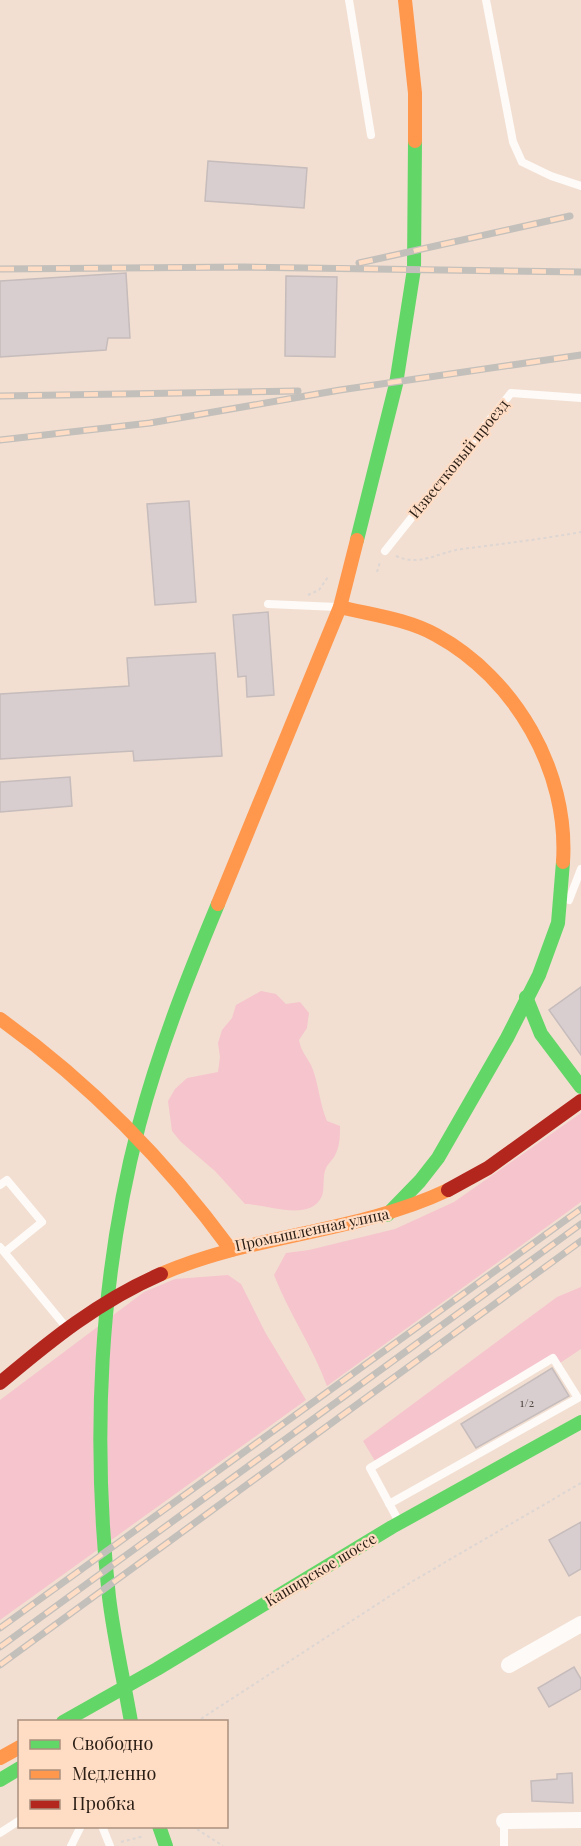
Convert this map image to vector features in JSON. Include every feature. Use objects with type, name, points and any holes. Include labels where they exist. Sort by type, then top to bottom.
[{"type":"street","points":[[131,1720],[117,1655],[105,1567],[100,1460],[101,1390],[108,1283],[139,1125],[161,1052],[181,992],[340,607],[396,384],[414,268],[415,93],[405,0]]},
{"type":"street","points":[[340,607],[413,626],[437,635],[469,657],[497,682],[525,718],[543,751],[552,778],[563,830],[564,876],[556,931],[526,997],[501,1049],[442,1151],[424,1176],[387,1215]]},
{"type":"street","points":[[526,997],[529,1015],[537,1029],[581,1087]]},
{"type":"street","name":"Промышленная улица","points":[[0,1019],[72,1074],[146,1142],[181,1182],[231,1250],[387,1215],[448,1190],[484,1169],[581,1101]]},
{"type":"street","points":[[0,1383],[66,1328],[141,1282],[180,1266],[231,1250]]},
{"type":"street","name":"Каширское шоссе","points":[[67,1720],[157,1669],[400,1523],[581,1422]]},
{"type":"street","name":"Каширское шоссе","points":[[116,1717],[142,1696],[294,1603]]},
{"type":"street","points":[[509,1665],[581,1624]]},
{"type":"street","points":[[0,1758],[18,1748]]},
{"type":"street","points":[[0,1780],[18,1769]]},
{"type":"street","points":[[504,1821],[581,1820]]},
{"type":"street","points":[[159,1828],[166,1846]]},
{"type":"lane","points":[[349,0],[371,135]]},
{"type":"lane","points":[[486,0],[513,142],[522,162],[550,176],[581,186]]},
{"type":"lane","name":"Известковый проезд","points":[[385,551],[511,393],[581,398]]},
{"type":"lane","points":[[268,604],[340,607]]},
{"type":"lane","points":[[556,931],[581,869]]},
{"type":"lane","points":[[0,1185],[7,1180],[42,1222],[2,1250],[66,1328]]},
{"type":"lane","points":[[390,1504],[578,1398],[553,1358],[370,1468],[400,1523]]},
{"type":"lane","points":[[0,1833],[18,1821]]},
{"type":"lane","points":[[504,1821],[504,1846]]},
{"type":"lane","points":[[71,1846],[80,1828]]},
{"type":"lane","points":[[102,1828],[110,1846]]},
{"type":"path","points":[[385,551],[405,560],[429,560],[459,549],[581,532]]},
{"type":"path","points":[[299,606],[307,596],[319,590],[329,575]]},
{"type":"path","points":[[199,1720],[412,1581],[581,1483]]},
{"type":"path","points":[[194,1828],[223,1846]]},
{"type":"shaded area","points":[[261,991],[276,994],[286,1004],[300,1002],[309,1013],[307,1028],[299,1040],[300,1044],[314,1072],[327,1121],[340,1126],[338,1147],[325,1171],[322,1196],[308,1209],[287,1210],[245,1204],[215,1171],[181,1142],[172,1131],[168,1101],[175,1089],[187,1078],[218,1072],[220,1057],[218,1043],[222,1030],[232,1018],[236,1005]]},
{"type":"shaded area","points":[[581,1113],[581,1202],[327,1386],[274,1275],[286,1253],[309,1250],[395,1229],[454,1202]]},
{"type":"shaded area","points":[[228,1275],[241,1284],[265,1332],[306,1400],[0,1620],[0,1400],[144,1292],[175,1279]]},
{"type":"shaded area","points":[[581,1287],[581,1349],[560,1363],[554,1354],[375,1461],[363,1441],[557,1297]]},
{"type":"building","points":[[208,161],[307,168],[304,208],[205,201]]},
{"type":"building","points":[[126,273],[130,338],[108,338],[106,350],[0,357],[0,281]]},
{"type":"building","points":[[286,276],[337,277],[335,357],[285,356]]},
{"type":"building","points":[[189,501],[196,602],[155,605],[147,504]]},
{"type":"building","points":[[268,612],[274,695],[247,697],[246,676],[238,677],[233,615]]},
{"type":"building","points":[[215,653],[222,756],[134,761],[133,751],[0,759],[0,694],[129,686],[127,658]]},
{"type":"building","points":[[70,777],[72,806],[0,812],[0,782]]},
{"type":"building","points":[[581,987],[581,1055],[549,1010]]},
{"type":"building","points":[[552,1368],[569,1396],[476,1448],[461,1424]]},
{"type":"building","points":[[581,1522],[581,1569],[569,1576],[549,1540]]},
{"type":"building","points":[[574,1667],[581,1679],[581,1689],[549,1707],[538,1688]]},
{"type":"building","points":[[572,1773],[573,1803],[532,1801],[531,1781],[557,1779],[557,1774]]},
{"type":"railway","points":[[359,263],[570,216]]},
{"type":"railway","points":[[0,269],[244,267],[581,272]]},
{"type":"railway","points":[[0,440],[150,423],[340,390],[581,355]]},
{"type":"railway","points":[[0,396],[298,391]]},
{"type":"railway","points":[[0,1628],[581,1209]]},
{"type":"railway","points":[[0,1647],[581,1224]]},
{"type":"railway","points":[[0,1665],[581,1241]]},
{"type":"traffic: fast","points":[[357,540],[396,384],[414,269],[415,141]]},
{"type":"traffic: fast","points":[[387,1215],[420,1181],[438,1158],[507,1038],[539,975],[558,923],[563,862]]},
{"type":"traffic: fast","points":[[131,1720],[111,1613],[104,1538],[100,1419],[107,1300],[115,1241],[139,1125],[175,1013],[218,904]]},
{"type":"traffic: fast","points":[[526,997],[541,1034],[581,1087]]},
{"type":"traffic: fast","points":[[67,1720],[157,1669],[392,1527],[581,1422]]},
{"type":"traffic: fast","points":[[0,1780],[18,1769]]},
{"type":"traffic: fast","points":[[160,1828],[166,1846]]},
{"type":"traffic: slow","points":[[405,0],[415,93],[415,141]]},
{"type":"traffic: slow","points":[[218,904],[340,607],[357,540]]},
{"type":"traffic: slow","points":[[340,607],[401,621],[436,635],[464,653],[490,676],[531,730],[546,762],[557,794],[563,828],[563,862]]},
{"type":"traffic: slow","points":[[0,1019],[65,1070],[125,1125],[180,1185],[231,1250]]},
{"type":"traffic: slow","points":[[161,1274],[232,1250],[378,1216],[448,1190]]},
{"type":"traffic: slow","points":[[0,1758],[18,1748]]},
{"type":"traffic: jam","points":[[448,1190],[488,1168],[581,1101]]},
{"type":"traffic: jam","points":[[0,1383],[76,1322],[117,1296],[161,1274]]}]
